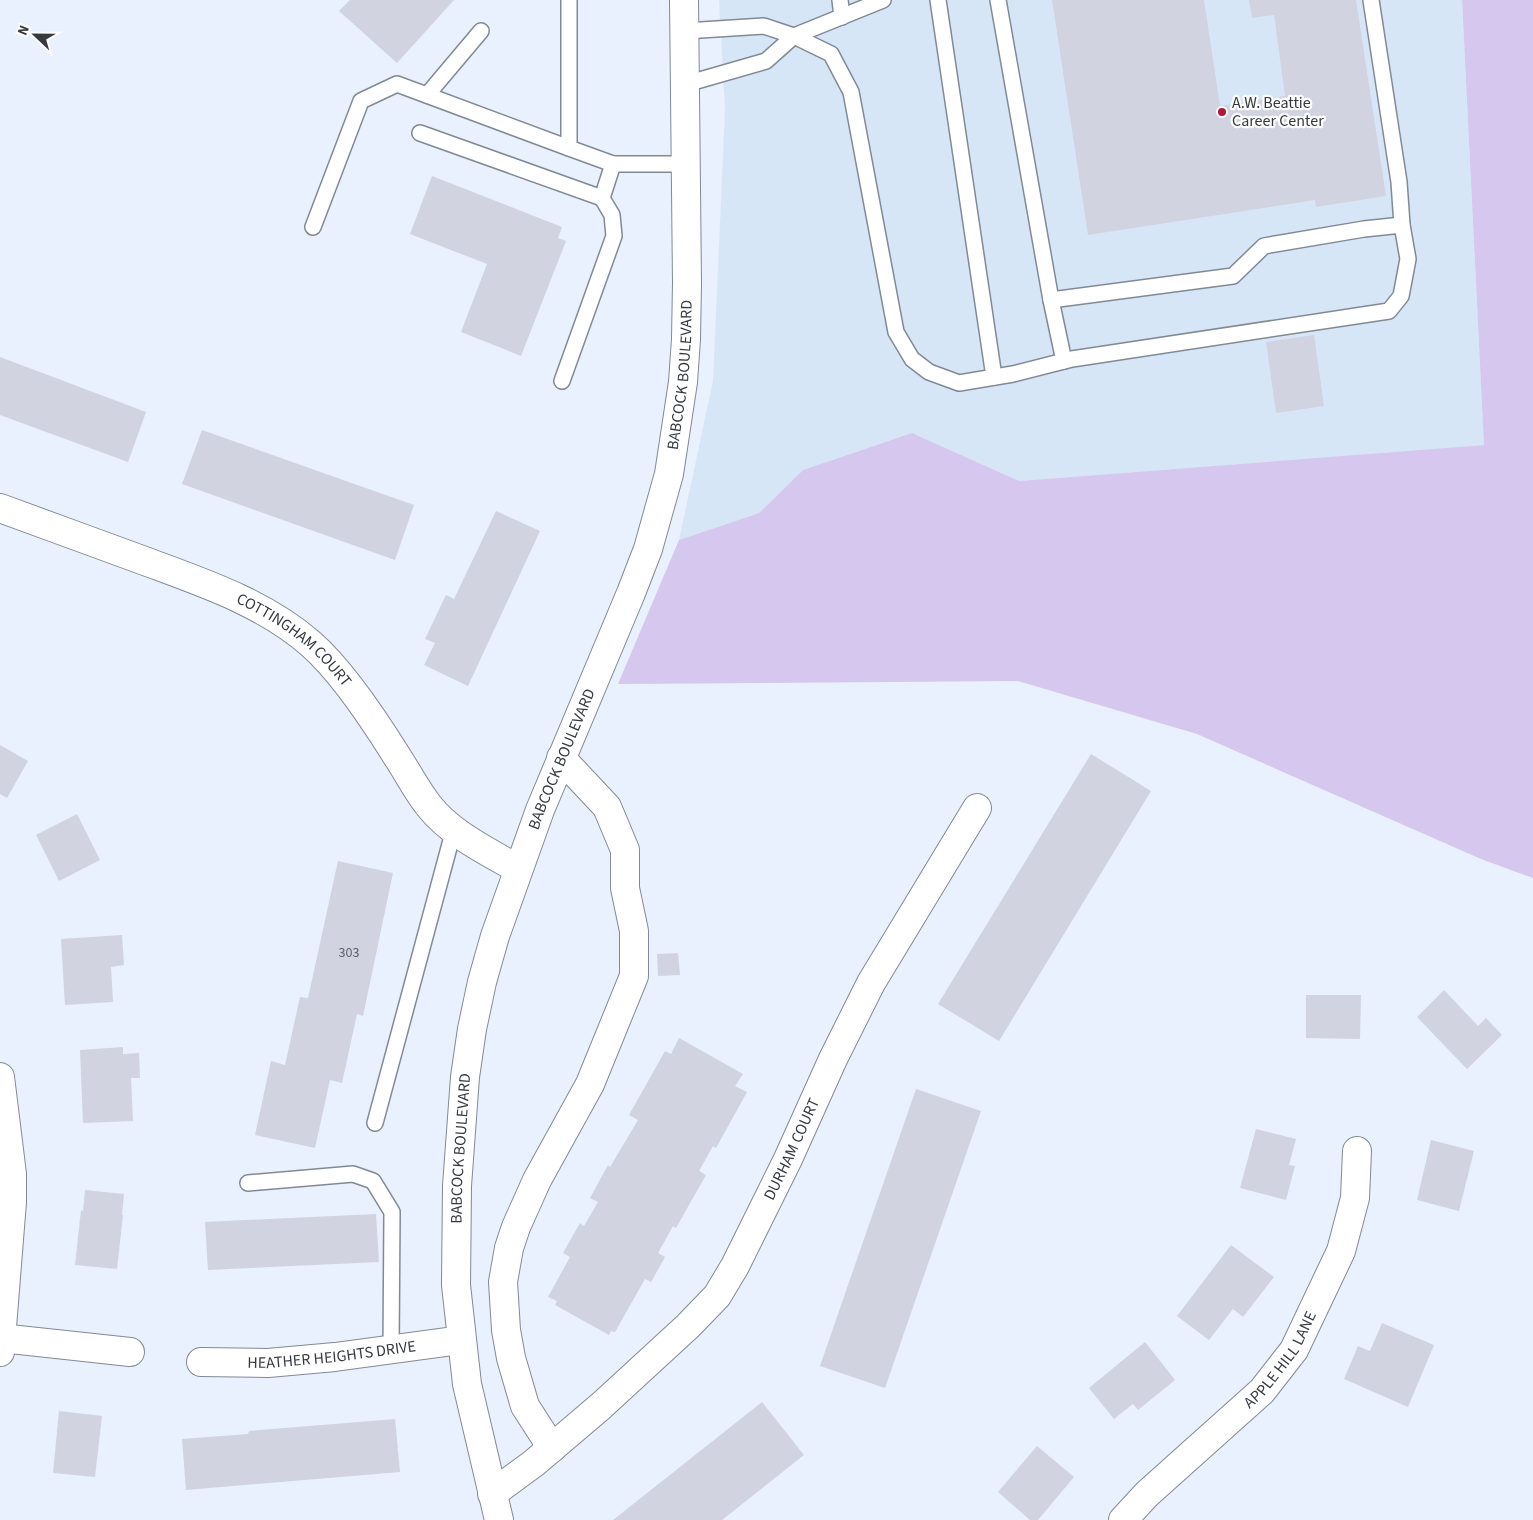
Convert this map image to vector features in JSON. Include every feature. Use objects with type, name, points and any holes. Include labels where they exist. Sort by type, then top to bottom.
[{"type":"street","name":"BABCOCK BOULEVARD","points":[[495,1507],[467,1384],[456,1285],[455,1240],[460,1129],[465,1077],[472,1029],[482,982],[495,936],[518,869],[561,758],[631,594],[648,549],[669,474],[684,382],[687,283],[684,0]]},
{"type":"street","name":"COTTINGHAM COURT","points":[[0,508],[195,580],[260,608],[286,624],[312,645],[359,700],[429,806],[454,829],[476,845],[518,869]]},
{"type":"street","points":[[552,1448],[525,1406],[511,1358],[506,1330],[503,1282],[516,1227],[537,1180],[590,1084],[634,976],[634,931],[624,888],[625,850],[607,807],[561,758]]},
{"type":"street","name":"DURHAM COURT","points":[[495,1507],[552,1448],[654,1358],[717,1296],[735,1266],[788,1159],[833,1059],[871,983],[977,808]]},
{"type":"street","points":[[0,1077],[12,1174],[12,1202],[1,1343],[130,1352]]},
{"type":"street","name":"APPLE HILL LANE","points":[[1124,1520],[1147,1494],[1262,1391],[1294,1350],[1341,1251],[1355,1198],[1357,1151]]},
{"type":"street","name":"HEATHER HEIGHTS DRIVE","points":[[201,1362],[268,1363],[391,1350],[462,1340]]},
{"type":"lane","points":[[569,0],[569,148]]},
{"type":"lane","points":[[840,0],[842,17]]},
{"type":"lane","points":[[686,84],[766,61],[794,36],[883,0]]},
{"type":"lane","points":[[938,0],[994,377]]},
{"type":"lane","points":[[998,0],[1051,300],[1064,361]]},
{"type":"lane","points":[[685,31],[764,26],[794,36],[831,54],[851,92],[896,332],[912,359],[929,372],[958,383],[1064,361],[1389,311],[1401,296],[1408,259],[1402,225],[1399,182],[1371,0]]},
{"type":"lane","points":[[428,95],[482,31]]},
{"type":"lane","points":[[313,227],[361,101],[397,84],[613,164],[686,164]]},
{"type":"lane","points":[[420,133],[602,198],[612,215],[614,236],[562,381]]},
{"type":"lane","points":[[602,198],[613,164]]},
{"type":"lane","points":[[1051,300],[1234,276],[1264,246],[1364,229],[1402,225]]},
{"type":"lane","points":[[375,1123],[454,829]]},
{"type":"lane","points":[[248,1183],[353,1174],[374,1181],[392,1212],[391,1350]]},
{"type":"shaded area","points":[[719,0],[1462,0],[1484,445],[1019,481],[912,433],[803,470],[759,513],[679,540],[713,381],[725,110]]},
{"type":"shaded area","points":[[1462,0],[1533,0],[1533,878],[1481,859],[1197,734],[1018,681],[618,684],[679,540],[759,513],[803,470],[912,433],[1019,481],[1484,445]]},
{"type":"building","points":[[350,0],[454,0],[397,63],[339,11]]},
{"type":"building","name":"A.W. Beattie Career Center","points":[[1052,0],[1204,0],[1220,106],[1285,96],[1274,15],[1252,18],[1249,0],[1356,0],[1386,196],[1316,207],[1315,200],[1088,235]]},
{"type":"building","points":[[432,176],[562,227],[558,238],[566,241],[521,356],[461,332],[487,264],[410,234]]},
{"type":"building","points":[[1314,335],[1324,406],[1276,413],[1266,342]]},
{"type":"building","points":[[0,357],[146,412],[128,462],[0,415]]},
{"type":"building","points":[[202,430],[414,505],[395,560],[182,484]]},
{"type":"building","points":[[496,511],[540,531],[468,686],[424,665],[435,643],[425,639],[446,595],[454,599]]},
{"type":"building","points":[[0,745],[28,761],[7,798],[0,794]]},
{"type":"building","points":[[1091,754],[1151,791],[999,1041],[938,1004]]},
{"type":"building","points":[[77,814],[100,860],[59,881],[36,835]]},
{"type":"building","points":[[338,861],[393,873],[363,1016],[357,1014],[342,1083],[330,1080],[315,1148],[255,1135],[271,1061],[285,1065],[300,997],[308,998]]},
{"type":"building","points":[[122,935],[124,965],[111,967],[113,1002],[65,1005],[61,939]]},
{"type":"building","points":[[678,953],[680,975],[658,976],[657,954]]},
{"type":"building","points":[[1444,990],[1478,1026],[1486,1018],[1502,1035],[1467,1069],[1417,1017]]},
{"type":"building","points":[[1306,995],[1361,995],[1360,1039],[1306,1038]]},
{"type":"building","points":[[679,1038],[743,1074],[735,1086],[747,1092],[716,1148],[713,1146],[699,1171],[706,1175],[676,1228],[673,1226],[658,1253],[665,1257],[651,1282],[645,1279],[615,1332],[611,1331],[609,1335],[555,1305],[557,1301],[548,1297],[570,1257],[563,1253],[580,1223],[584,1226],[598,1202],[590,1198],[608,1165],[610,1167],[638,1120],[629,1115],[665,1051],[671,1054]]},
{"type":"building","points":[[123,1047],[123,1054],[139,1053],[140,1078],[131,1078],[133,1121],[83,1123],[80,1050]]},
{"type":"building","points":[[916,1089],[981,1111],[885,1388],[820,1366]]},
{"type":"building","points":[[1256,1129],[1296,1139],[1289,1165],[1295,1166],[1286,1200],[1240,1188]]},
{"type":"building","points":[[1431,1140],[1474,1151],[1459,1211],[1417,1200]]},
{"type":"building","points":[[85,1190],[124,1194],[117,1269],[75,1265]]},
{"type":"building","points":[[376,1214],[379,1262],[208,1270],[205,1222]]},
{"type":"building","points":[[1231,1245],[1274,1277],[1243,1317],[1233,1309],[1209,1340],[1177,1316]]},
{"type":"building","points":[[1382,1323],[1434,1345],[1408,1407],[1344,1379],[1358,1346],[1370,1351]]},
{"type":"building","points":[[1145,1342],[1175,1380],[1138,1410],[1133,1404],[1114,1419],[1089,1388]]},
{"type":"building","points":[[762,1402],[804,1455],[722,1520],[613,1520]]},
{"type":"building","points":[[59,1411],[102,1416],[95,1477],[53,1473]]},
{"type":"building","points":[[395,1419],[400,1472],[186,1490],[182,1439],[248,1434],[249,1431]]},
{"type":"building","points":[[1037,1446],[1074,1477],[1038,1520],[1030,1520],[998,1492]]},
{"type":"place","name":"A.W. Beattie Career Center","points":[[1222,112]]}]
